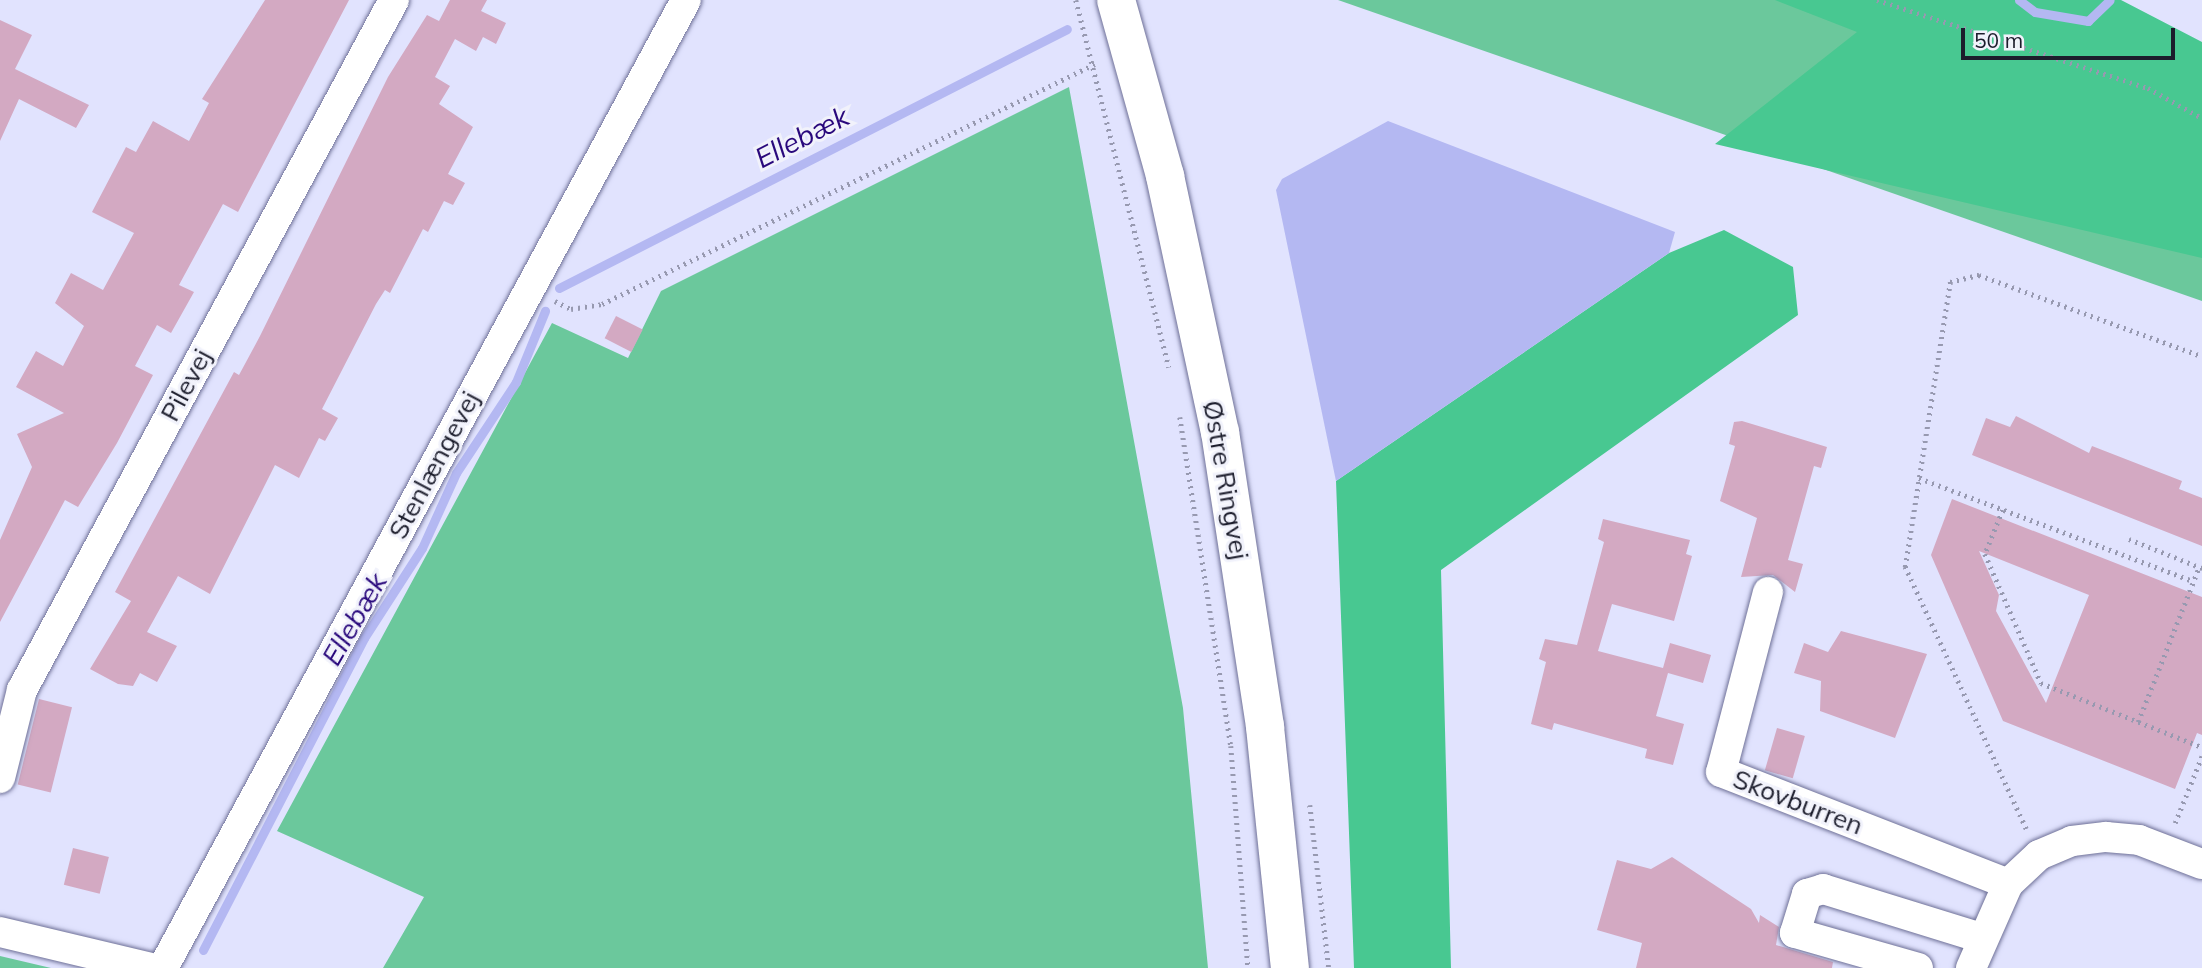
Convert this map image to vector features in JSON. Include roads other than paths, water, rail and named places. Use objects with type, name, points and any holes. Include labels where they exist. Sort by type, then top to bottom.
[{"type":"street","name":"Pilevej","points":[[0,778],[22,690],[394,0]]},
{"type":"street","name":"Stenlængevej","points":[[163,968],[686,0]]},
{"type":"street","name":"Østre Ringvej","points":[[1116,0],[1165,176],[1220,432],[1265,727],[1290,968]]},
{"type":"street","name":"Skovburren","points":[[1768,592],[1721,772],[2008,884]]},
{"type":"street","points":[[1971,968],[1981,938],[2008,884],[2039,856],[2072,841],[2106,837],[2165,850],[2202,864]]},
{"type":"street","points":[[1918,968],[1795,933],[1807,894],[1823,889],[1981,938]]},
{"type":"street","points":[[0,932],[151,968]]},
{"type":"water","points":[[1388,121],[1675,232],[1669,253],[1336,481],[1276,190],[1282,179]]},
{"type":"waterway","name":"Ellebæk","points":[[2019,0],[2035,12],[2088,21],[2110,0]]},
{"type":"waterway","name":"Ellebæk","points":[[559,288],[1067,29]]},
{"type":"waterway","name":"Ellebæk","points":[[203,950],[364,638],[422,548],[456,473],[516,382],[545,311]]}]
